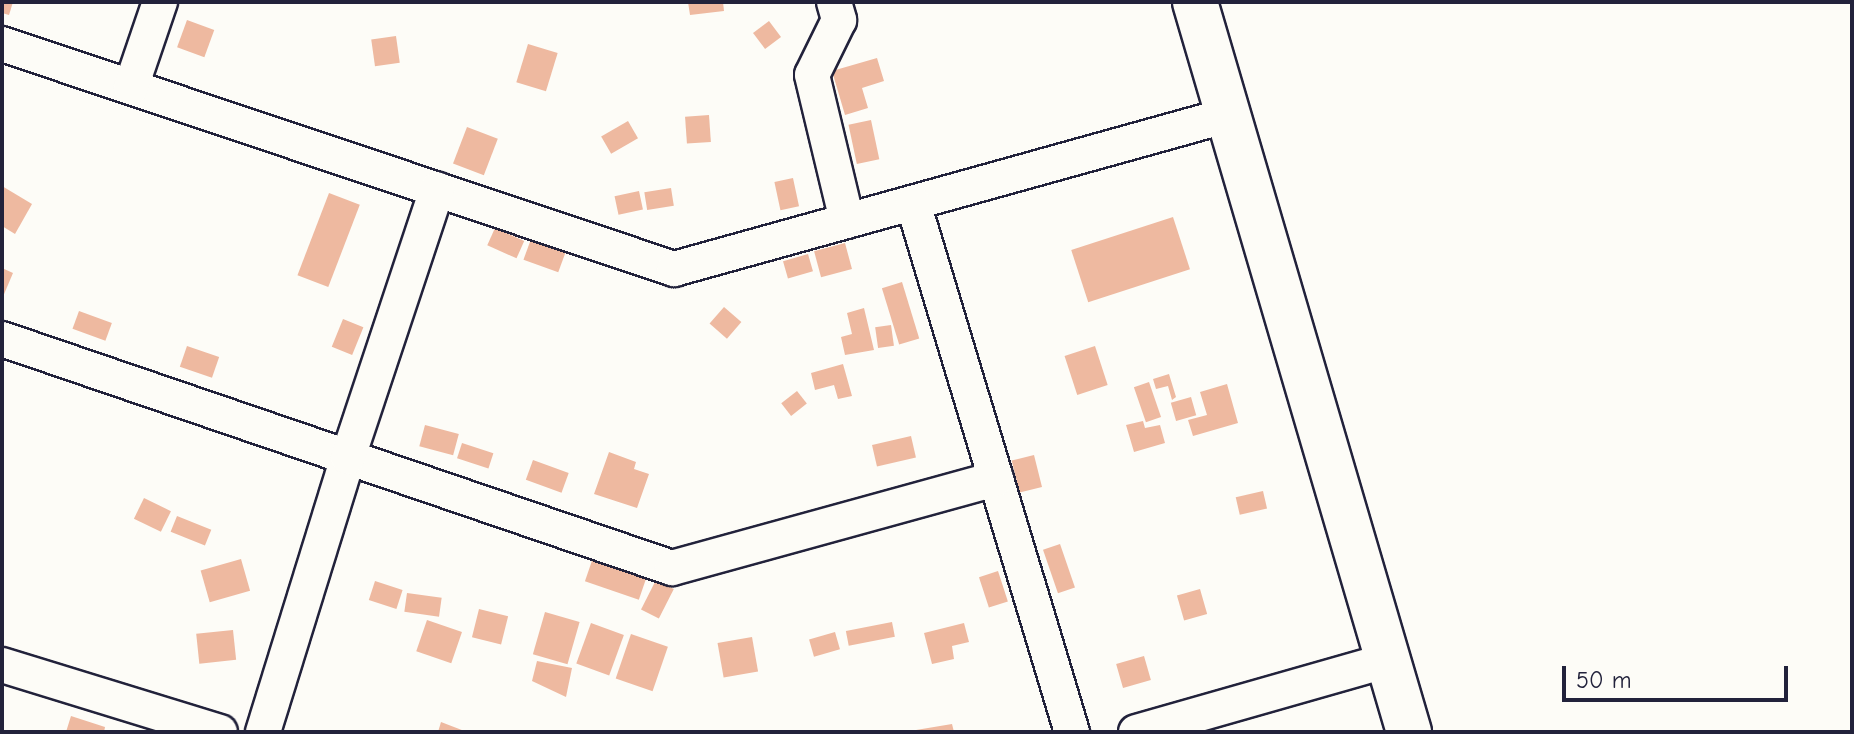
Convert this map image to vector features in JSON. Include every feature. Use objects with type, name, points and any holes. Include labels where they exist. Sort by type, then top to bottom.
[{"type":"main road","points":[[1195,2],[1409,732]]},
{"type":"street","points":[[131,87],[160,2]]},
{"type":"street","points":[[834,2],[839,20],[812,75],[847,221]]},
{"type":"street","points":[[2,44],[674,269],[1228,115]]},
{"type":"street","points":[[263,732],[348,457],[437,189]]},
{"type":"street","points":[[913,203],[1072,732]]},
{"type":"street","points":[[2,339],[672,568],[996,479]]},
{"type":"street","points":[[1136,732],[1388,660]]},
{"type":"street","points":[[2,665],[220,732]]},
{"type":"building","points":[[2,2],[13,2],[9,15],[2,13]]},
{"type":"building","points":[[688,2],[723,2],[724,11],[690,15]]},
{"type":"building","points":[[187,20],[214,30],[204,57],[177,47]]},
{"type":"building","points":[[769,21],[781,37],[765,49],[753,33]]},
{"type":"building","points":[[396,36],[400,63],[375,66],[371,39]]},
{"type":"building","points":[[528,44],[558,53],[546,91],[516,82]]},
{"type":"building","points":[[877,58],[884,81],[862,88],[868,108],[845,115],[832,71]]},
{"type":"building","points":[[709,115],[711,142],[687,144],[685,117]]},
{"type":"building","points":[[871,120],[879,159],[857,164],[849,125]]},
{"type":"building","points":[[628,121],[638,138],[611,154],[601,136]]},
{"type":"building","points":[[467,127],[498,139],[484,175],[453,163]]},
{"type":"building","points":[[793,178],[799,206],[780,210],[774,182]]},
{"type":"building","points":[[2,186],[32,204],[15,234],[2,226]]},
{"type":"building","points":[[671,188],[674,206],[647,210],[644,192]]},
{"type":"building","points":[[639,191],[643,210],[618,215],[615,196]]},
{"type":"building","points":[[329,193],[360,205],[328,287],[297,275]]},
{"type":"building","points":[[1173,217],[1190,269],[1088,302],[1071,250]]},
{"type":"building","points":[[495,228],[524,241],[517,258],[487,245]]},
{"type":"building","points":[[531,239],[566,252],[558,272],[523,260]]},
{"type":"building","points":[[845,243],[852,269],[821,277],[814,251]]},
{"type":"building","points":[[808,254],[813,271],[788,278],[783,261]]},
{"type":"building","points":[[2,268],[13,273],[2,299]]},
{"type":"building","points":[[902,282],[919,338],[899,345],[882,288]]},
{"type":"building","points":[[724,307],[741,322],[727,339],[710,324]]},
{"type":"building","points":[[864,308],[874,350],[845,355],[841,337],[852,334],[847,313]]},
{"type":"building","points":[[79,311],[112,323],[105,341],[73,329]]},
{"type":"building","points":[[343,319],[363,327],[352,355],[332,347]]},
{"type":"building","points":[[891,325],[894,346],[878,348],[875,327]]},
{"type":"building","points":[[187,346],[219,357],[212,378],[180,367]]},
{"type":"building","points":[[1095,346],[1108,385],[1077,395],[1065,356]]},
{"type":"building","points":[[843,364],[852,396],[838,399],[834,385],[815,390],[811,373]]},
{"type":"building","points":[[1169,374],[1176,397],[1172,400],[1168,386],[1156,389],[1153,379]]},
{"type":"building","points":[[1149,382],[1161,417],[1146,422],[1134,387]]},
{"type":"building","points":[[1227,384],[1238,423],[1193,436],[1188,420],[1207,415],[1200,392]]},
{"type":"building","points":[[797,391],[807,404],[791,416],[781,403]]},
{"type":"building","points":[[1191,397],[1196,415],[1176,421],[1171,403]]},
{"type":"building","points":[[1143,421],[1145,428],[1160,425],[1165,443],[1134,452],[1126,425]]},
{"type":"building","points":[[425,425],[459,434],[453,455],[419,446]]},
{"type":"building","points":[[911,436],[916,457],[877,466],[872,445]]},
{"type":"building","points":[[462,443],[493,453],[488,468],[457,458]]},
{"type":"building","points":[[609,452],[636,462],[634,469],[649,474],[637,508],[594,494]]},
{"type":"building","points":[[1034,455],[1042,487],[1020,493],[1012,461]]},
{"type":"building","points":[[533,460],[569,473],[562,493],[526,480]]},
{"type":"building","points":[[1263,491],[1267,509],[1240,515],[1236,497]]},
{"type":"building","points":[[144,498],[171,511],[161,532],[134,519]]},
{"type":"building","points":[[177,516],[211,530],[205,546],[171,532]]},
{"type":"building","points":[[1060,544],[1075,587],[1058,593],[1043,550]]},
{"type":"building","points":[[596,549],[650,568],[639,600],[585,581]]},
{"type":"building","points":[[241,559],[250,591],[210,602],[201,571]]},
{"type":"building","points":[[998,571],[1008,601],[989,608],[979,577]]},
{"type":"building","points":[[656,580],[674,589],[659,618],[641,609]]},
{"type":"building","points":[[375,581],[403,590],[396,609],[369,600]]},
{"type":"building","points":[[1200,589],[1207,614],[1184,621],[1177,596]]},
{"type":"building","points":[[407,593],[442,598],[439,617],[404,612]]},
{"type":"building","points":[[479,609],[508,616],[501,644],[472,637]]},
{"type":"building","points":[[545,612],[580,622],[567,664],[533,654]]},
{"type":"building","points":[[427,620],[462,632],[451,663],[416,651]]},
{"type":"building","points":[[892,622],[895,637],[849,646],[846,631]]},
{"type":"building","points":[[591,623],[624,635],[609,675],[576,663]]},
{"type":"building","points":[[964,623],[969,642],[952,646],[954,659],[932,664],[924,633]]},
{"type":"building","points":[[233,630],[236,660],[199,664],[196,634]]},
{"type":"building","points":[[835,632],[840,649],[814,657],[809,639]]},
{"type":"building","points":[[631,634],[668,647],[653,691],[616,678]]},
{"type":"building","points":[[752,637],[758,671],[724,678],[718,643]]},
{"type":"building","points":[[1144,656],[1151,680],[1123,688],[1116,664]]},
{"type":"building","points":[[537,661],[572,668],[566,697],[532,681]]},
{"type":"building","points":[[71,716],[105,727],[104,732],[66,732]]},
{"type":"building","points":[[441,722],[467,732],[438,732]]},
{"type":"building","points":[[952,724],[954,732],[916,730]]}]
